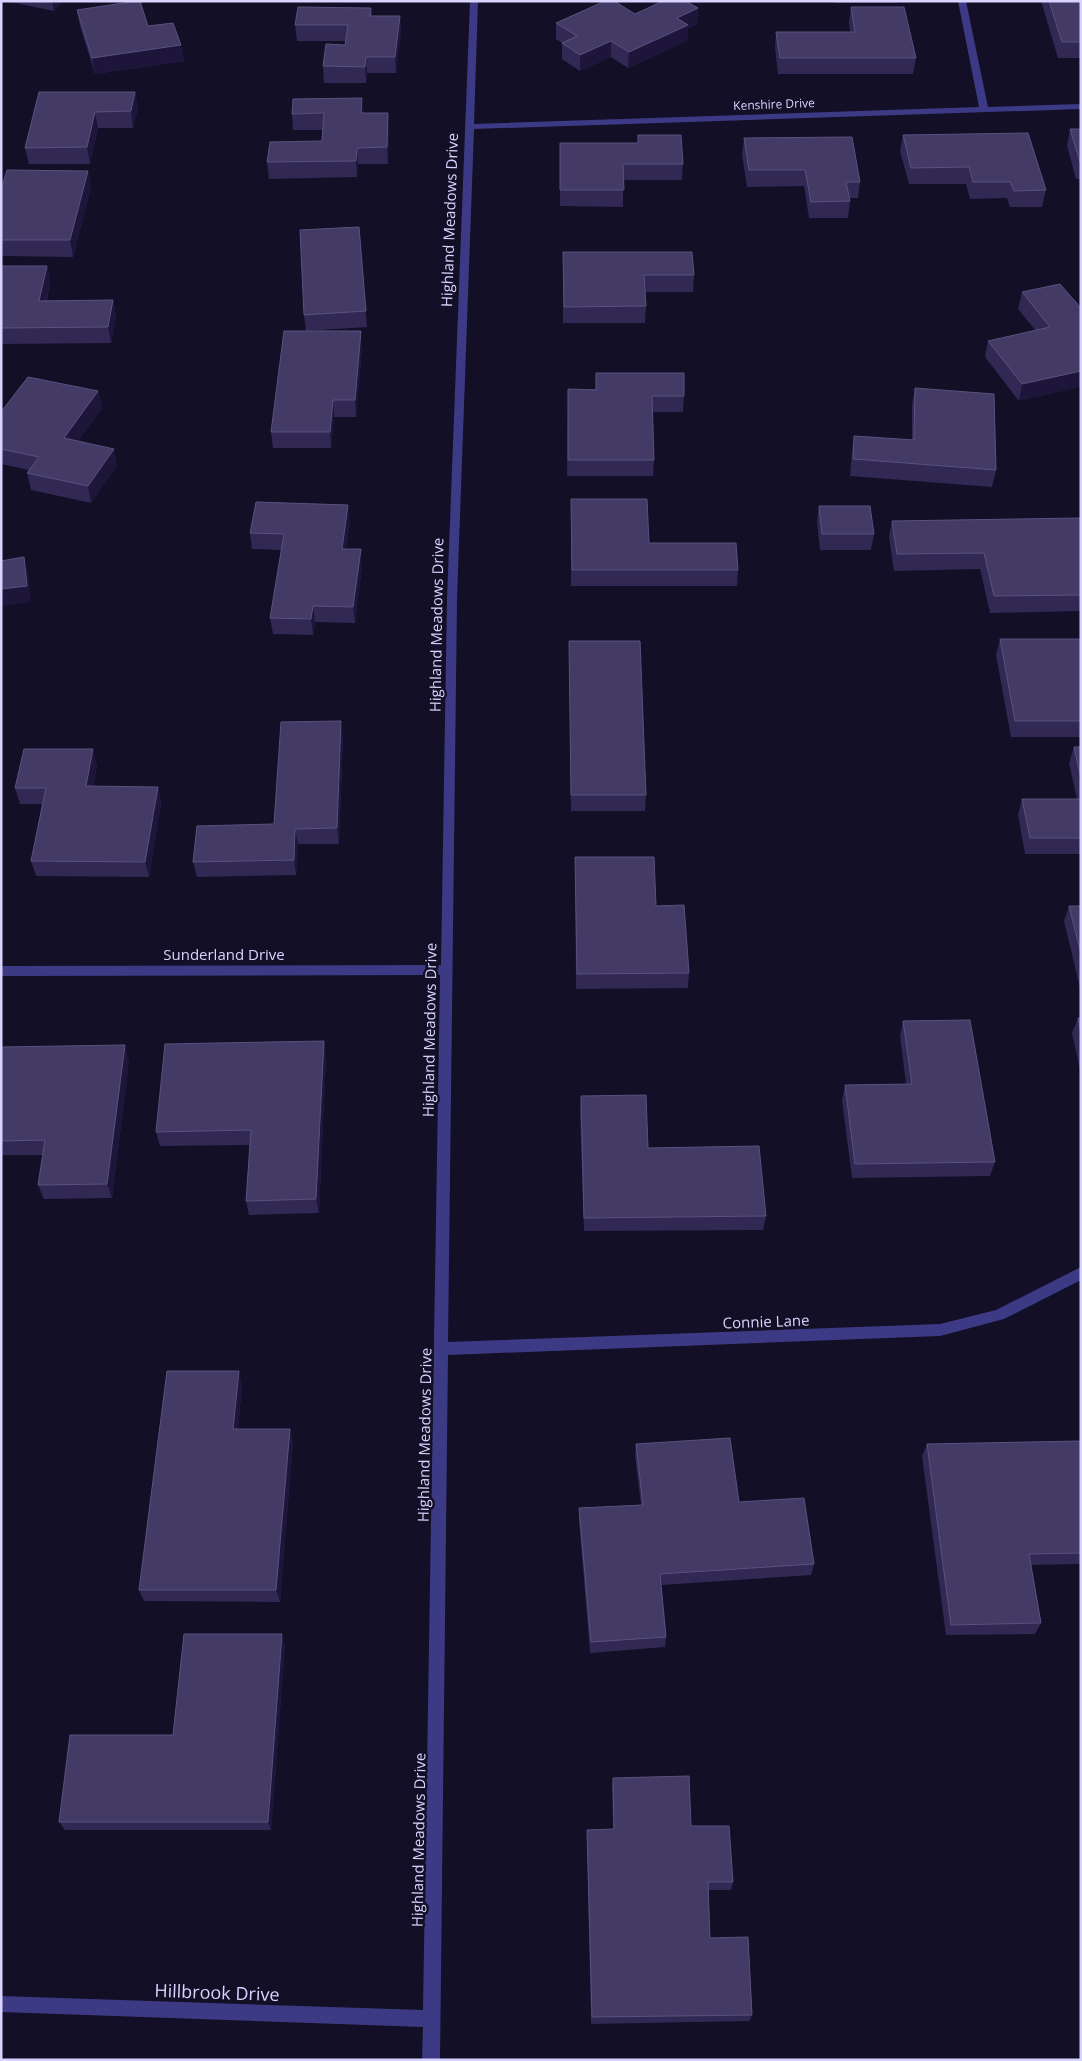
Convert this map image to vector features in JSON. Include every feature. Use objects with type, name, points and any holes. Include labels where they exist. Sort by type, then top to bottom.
[{"type":"street","name":"Highland Meadows Drive","points":[[431,2060],[452,589],[474,1]]},
{"type":"street","points":[[962,1],[984,110]]},
{"type":"street","name":"Kenshire Drive","points":[[468,127],[1081,106]]},
{"type":"street","name":"Sunderland Drive","points":[[1,971],[446,970]]},
{"type":"street","name":"Connie Lane","points":[[441,1350],[940,1330],[999,1315],[1081,1272]]},
{"type":"street","name":"Hillbrook Drive","points":[[1,2004],[431,2019]]},
{"type":"building","points":[[140,1],[148,26],[173,23],[181,45],[92,58],[77,10]]},
{"type":"building","points":[[605,1],[614,1],[635,14],[663,1],[686,1],[698,8],[677,18],[688,25],[629,52],[611,41],[580,55],[562,43],[577,36],[556,23]]},
{"type":"building","points":[[1049,1],[1081,1],[1081,42],[1062,42]]},
{"type":"building","points":[[298,7],[371,8],[370,16],[400,16],[395,57],[366,57],[365,67],[323,66],[326,44],[345,45],[348,25],[295,25]]},
{"type":"building","points":[[851,7],[904,7],[916,58],[780,58],[776,32],[855,32]]},
{"type":"building","points":[[39,92],[135,92],[131,111],[95,112],[87,147],[25,148]]},
{"type":"building","points":[[362,98],[361,113],[388,113],[387,147],[357,148],[356,161],[267,162],[270,142],[322,141],[324,113],[292,114],[293,99]]},
{"type":"building","points":[[1070,129],[1081,129],[1081,162],[1080,162]]},
{"type":"building","points":[[1028,133],[1046,190],[1014,191],[1010,182],[973,182],[969,167],[911,168],[903,135]]},
{"type":"building","points":[[638,135],[681,135],[683,164],[623,164],[624,190],[560,190],[560,143],[638,143]]},
{"type":"building","points":[[852,137],[860,182],[846,182],[850,201],[811,202],[805,170],[749,170],[744,138]]},
{"type":"building","points":[[7,170],[88,171],[70,240],[1,240],[1,190]]},
{"type":"building","points":[[359,227],[366,311],[304,315],[300,230]]},
{"type":"building","points":[[563,252],[692,252],[694,275],[644,275],[646,306],[564,307]]},
{"type":"building","points":[[1,266],[47,266],[39,301],[113,300],[108,327],[1,328]]},
{"type":"building","points":[[1060,284],[1081,308],[1081,371],[1022,384],[988,341],[1050,327],[1022,292]]},
{"type":"building","points":[[284,331],[361,331],[355,400],[333,400],[330,432],[271,432]]},
{"type":"building","points":[[596,373],[684,373],[684,396],[652,396],[654,460],[568,460],[568,389],[596,390]]},
{"type":"building","points":[[28,377],[98,391],[64,438],[114,449],[88,486],[27,473],[39,457],[1,449],[1,412]]},
{"type":"building","points":[[915,388],[994,394],[996,470],[853,459],[854,436],[914,440]]},
{"type":"building","points":[[571,499],[647,499],[649,543],[736,543],[738,570],[572,570]]},
{"type":"building","points":[[256,502],[348,505],[342,549],[361,549],[353,607],[313,606],[311,619],[270,618],[284,534],[250,533]]},
{"type":"building","points":[[819,506],[870,506],[874,534],[822,534]]},
{"type":"building","points":[[1080,518],[1081,595],[994,596],[984,553],[897,554],[892,521]]},
{"type":"building","points":[[24,557],[27,586],[1,589],[1,561]]},
{"type":"building","points":[[1000,639],[1081,639],[1081,721],[1015,721]]},
{"type":"building","points":[[569,641],[640,641],[646,795],[571,795]]},
{"type":"building","points":[[341,721],[337,828],[295,829],[294,860],[193,862],[197,826],[274,824],[281,722]]},
{"type":"building","points":[[1074,747],[1081,747],[1081,779]]},
{"type":"building","points":[[24,749],[93,749],[86,786],[158,787],[145,862],[31,861],[46,788],[15,788]]},
{"type":"building","points":[[1022,799],[1081,799],[1081,838],[1030,838]]},
{"type":"building","points":[[575,857],[654,857],[656,906],[684,905],[689,973],[577,974]]},
{"type":"building","points":[[1069,906],[1081,906],[1081,954]]},
{"type":"building","points":[[1078,1018],[1081,1018],[1081,1033]]},
{"type":"building","points":[[970,1020],[995,1162],[855,1164],[845,1085],[912,1084],[903,1021]]},
{"type":"building","points":[[324,1041],[316,1199],[246,1201],[251,1130],[156,1132],[165,1044]]},
{"type":"building","points":[[125,1045],[107,1184],[38,1185],[45,1140],[1,1141],[1,1047]]},
{"type":"building","points":[[646,1095],[648,1148],[759,1146],[766,1216],[584,1218],[581,1096]]},
{"type":"building","points":[[167,1371],[239,1371],[233,1429],[290,1429],[276,1590],[139,1590]]},
{"type":"building","points":[[730,1438],[739,1502],[804,1498],[814,1564],[660,1574],[666,1637],[591,1642],[579,1508],[643,1505],[636,1444]]},
{"type":"building","points":[[1081,1441],[1081,1553],[1029,1554],[1041,1623],[951,1625],[927,1444]]},
{"type":"building","points":[[184,1634],[282,1634],[268,1822],[59,1822],[70,1735],[173,1735]]},
{"type":"building","points":[[689,1776],[691,1826],[729,1826],[733,1882],[708,1882],[710,1938],[748,1937],[752,2015],[592,2017],[587,1830],[614,1829],[613,1778]]}]
